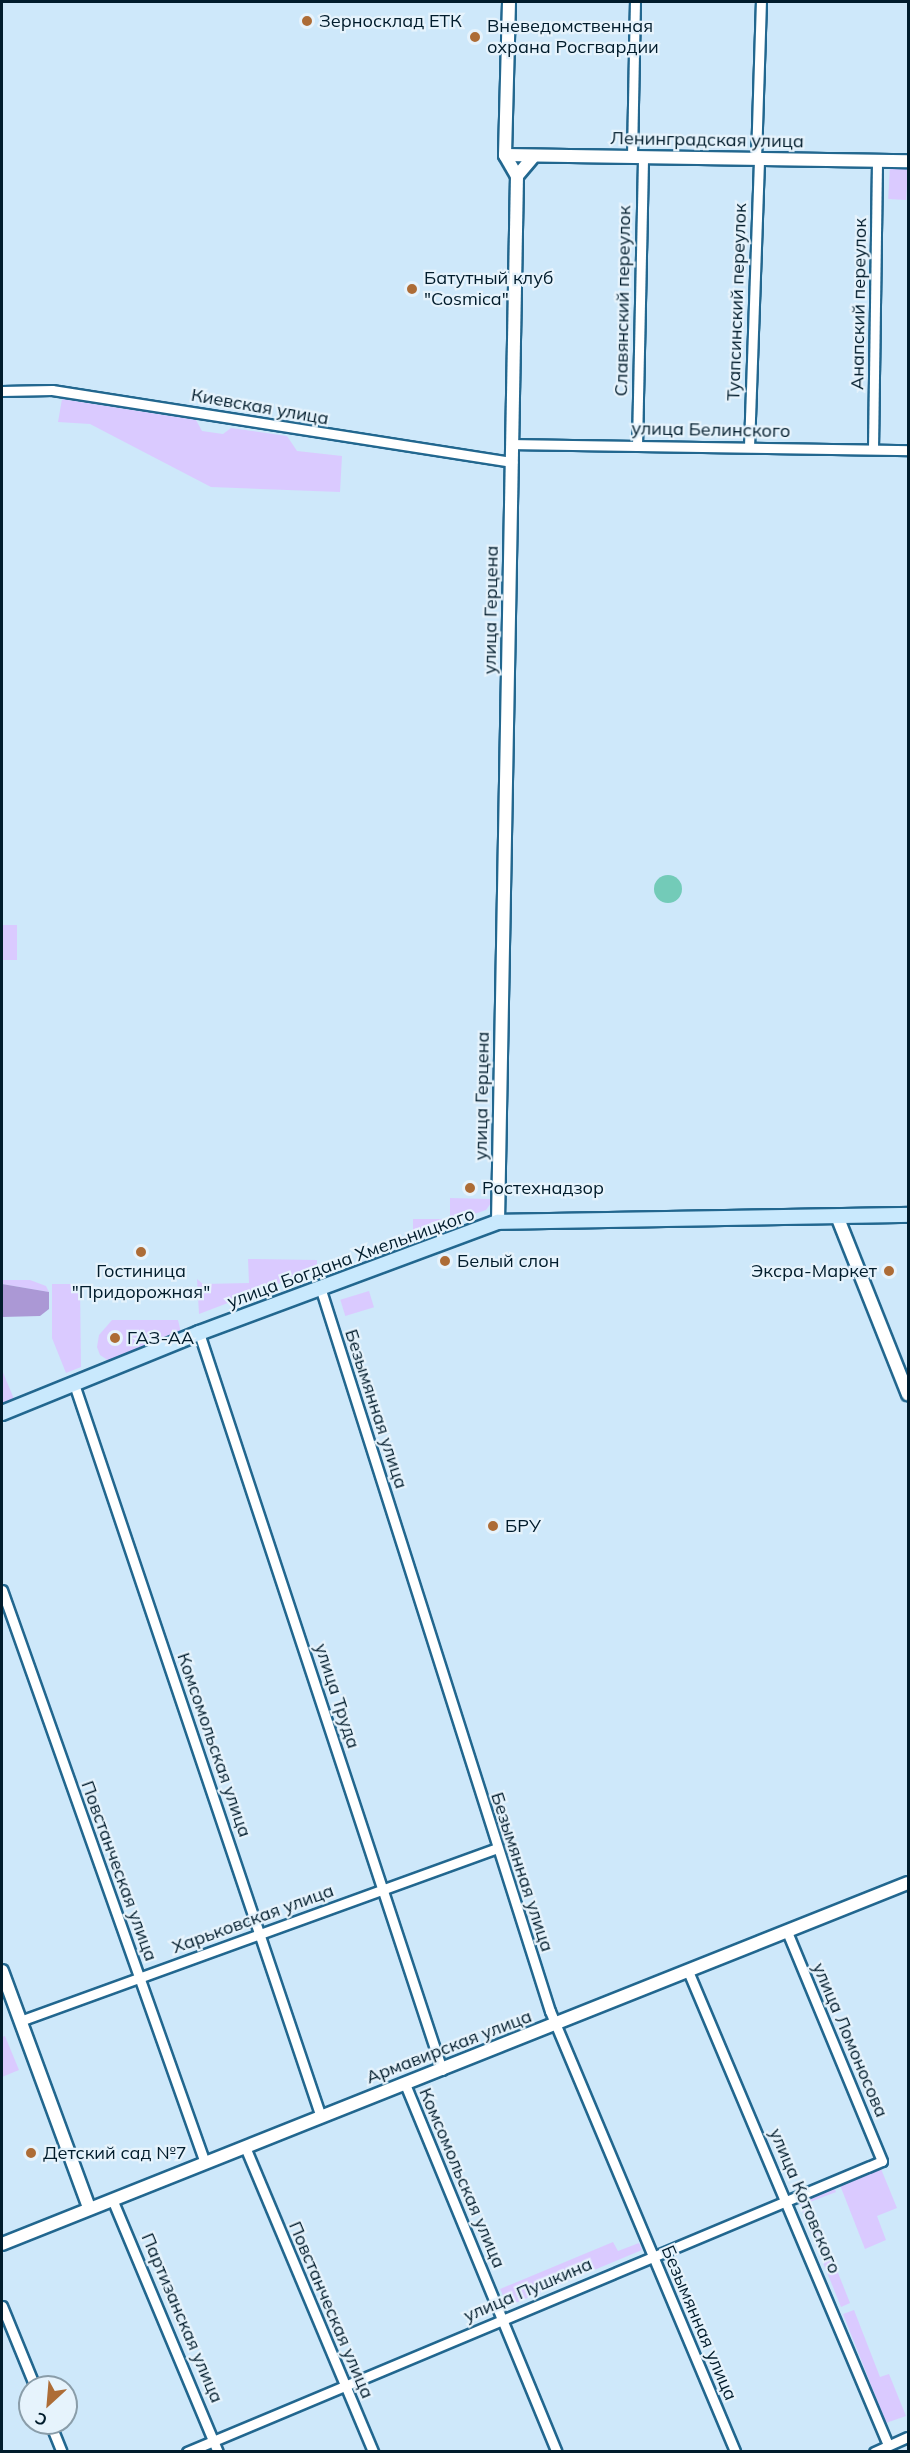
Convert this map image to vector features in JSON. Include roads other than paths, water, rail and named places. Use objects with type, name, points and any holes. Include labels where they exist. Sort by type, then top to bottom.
[{"type":"main road","name":"улица Богдана Хмельницкого","points":[[2,1413],[320,1287],[498,1222],[909,1215]]},
{"type":"street","points":[[509,2],[505,155],[517,176],[534,156]]},
{"type":"street","name":"Славянский переулок","points":[[634,2],[638,157],[637,446]]},
{"type":"street","name":"Туапсинский переулок","points":[[749,447],[761,2]]},
{"type":"street","name":"Ленинградская улица","points":[[505,155],[909,161]]},
{"type":"street","name":"Анапский переулок","points":[[873,449],[877,160]]},
{"type":"street","name":"улица Герцена","points":[[498,1222],[517,176]]},
{"type":"street","name":"Киевская улица","points":[[2,391],[52,390],[512,462]]},
{"type":"street","name":"улица Белинского","points":[[513,444],[909,450]]},
{"type":"street","points":[[837,1216],[909,1394]]},
{"type":"street","name":"Безымянная улица","points":[[320,1287],[497,1848],[556,2025],[735,2451]]},
{"type":"street","name":"улица Труда","points":[[199,1334],[442,2070]]},
{"type":"street","name":"Комсомольская улица","points":[[74,1384],[321,2117]]},
{"type":"street","name":"Повстанческая улица","points":[[2,1590],[205,2163]]},
{"type":"street","name":"Харьковская улица","points":[[20,2021],[497,1848]]},
{"type":"street","name":"Армавирская улица","points":[[2,2244],[909,1883]]},
{"type":"street","name":"улица Ломоносова","points":[[787,1932],[882,2161]]},
{"type":"street","points":[[2,1971],[89,2208]]},
{"type":"street","name":"улица Котовского","points":[[688,1971],[888,2445]]},
{"type":"street","name":"Комсомольская улица","points":[[405,2084],[557,2451]]},
{"type":"street","name":"Повстанческая улица","points":[[245,2147],[373,2451]]},
{"type":"street","name":"улица Пушкина","points":[[187,2451],[786,2199],[882,2161]]},
{"type":"street","name":"Партизанская улица","points":[[112,2199],[218,2451]]},
{"type":"street","points":[[2,2306],[30,2375]]},
{"type":"street","points":[[55,2435],[62,2451]]},
{"type":"street","points":[[874,2451],[909,2437]]},
{"type":"place","name":"Зерносклад ЕТК","points":[[307,21]]},
{"type":"place","name":"Вневедомственная охрана Росгвардии","points":[[475,37]]},
{"type":"place","name":"Батутный клуб \"Cosmica\"","points":[[412,289]]},
{"type":"place","name":"Ростехнадзор","points":[[470,1188]]},
{"type":"place","name":"Гостиница \"Придорожная\"","points":[[141,1252]]},
{"type":"place","name":"Белый слон","points":[[445,1261]]},
{"type":"place","name":"Эксра-Маркет","points":[[889,1271]]},
{"type":"place","name":"ГАЗ-АА","points":[[115,1338]]},
{"type":"place","name":"БРУ","points":[[493,1526]]},
{"type":"place","name":"Детский сад №7","points":[[31,2153]]}]
